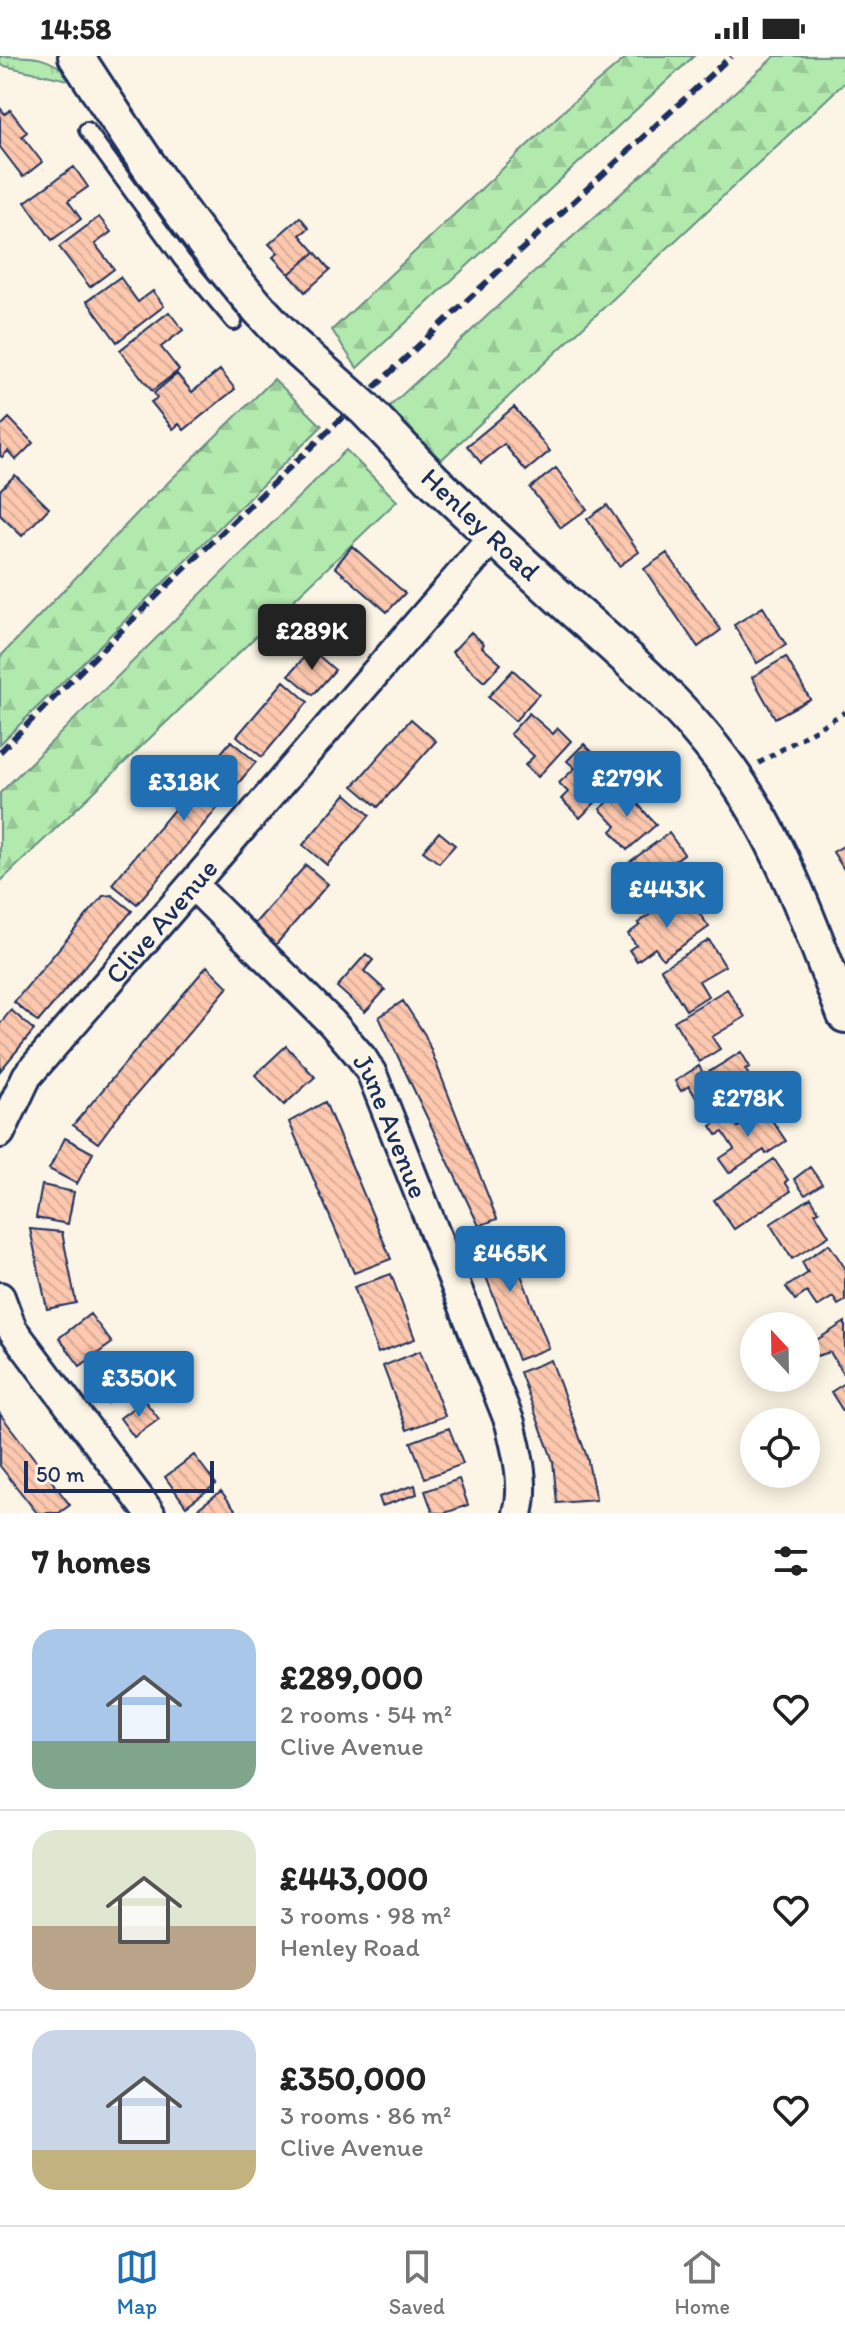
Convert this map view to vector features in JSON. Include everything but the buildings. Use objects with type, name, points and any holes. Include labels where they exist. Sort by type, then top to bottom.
[{"type":"street","name":"Henley Road","points":[[76,56],[113,140],[174,202],[217,282],[365,409],[433,480],[655,683],[689,718],[735,778],[768,832],[795,887],[845,1015]]},
{"type":"street","name":"Clive Avenue","points":[[0,1133],[27,1076],[493,537]]},
{"type":"street","name":"June Avenue","points":[[193,885],[332,1023],[372,1074],[510,1423],[519,1460],[521,1503],[518,1513]]},
{"type":"street","points":[[0,1297],[12,1329],[150,1513]]},
{"type":"lane","points":[[87,130],[113,140]]},
{"type":"lane","points":[[217,282],[234,322]]},
{"type":"path","points":[[735,778],[845,712]]},
{"type":"green space","points":[[0,56],[48,61],[72,77],[68,80],[0,65]]},
{"type":"green space","points":[[628,56],[694,56],[357,368],[332,330],[571,104]]},
{"type":"green space","points":[[775,56],[845,56],[845,82],[441,460],[389,407],[570,239]]},
{"type":"green space","points":[[274,379],[322,426],[0,744],[0,657],[144,506]]},
{"type":"green space","points":[[346,450],[397,501],[0,882],[0,793]]},
{"type":"railway","points":[[0,752],[270,486],[731,56]]}]
